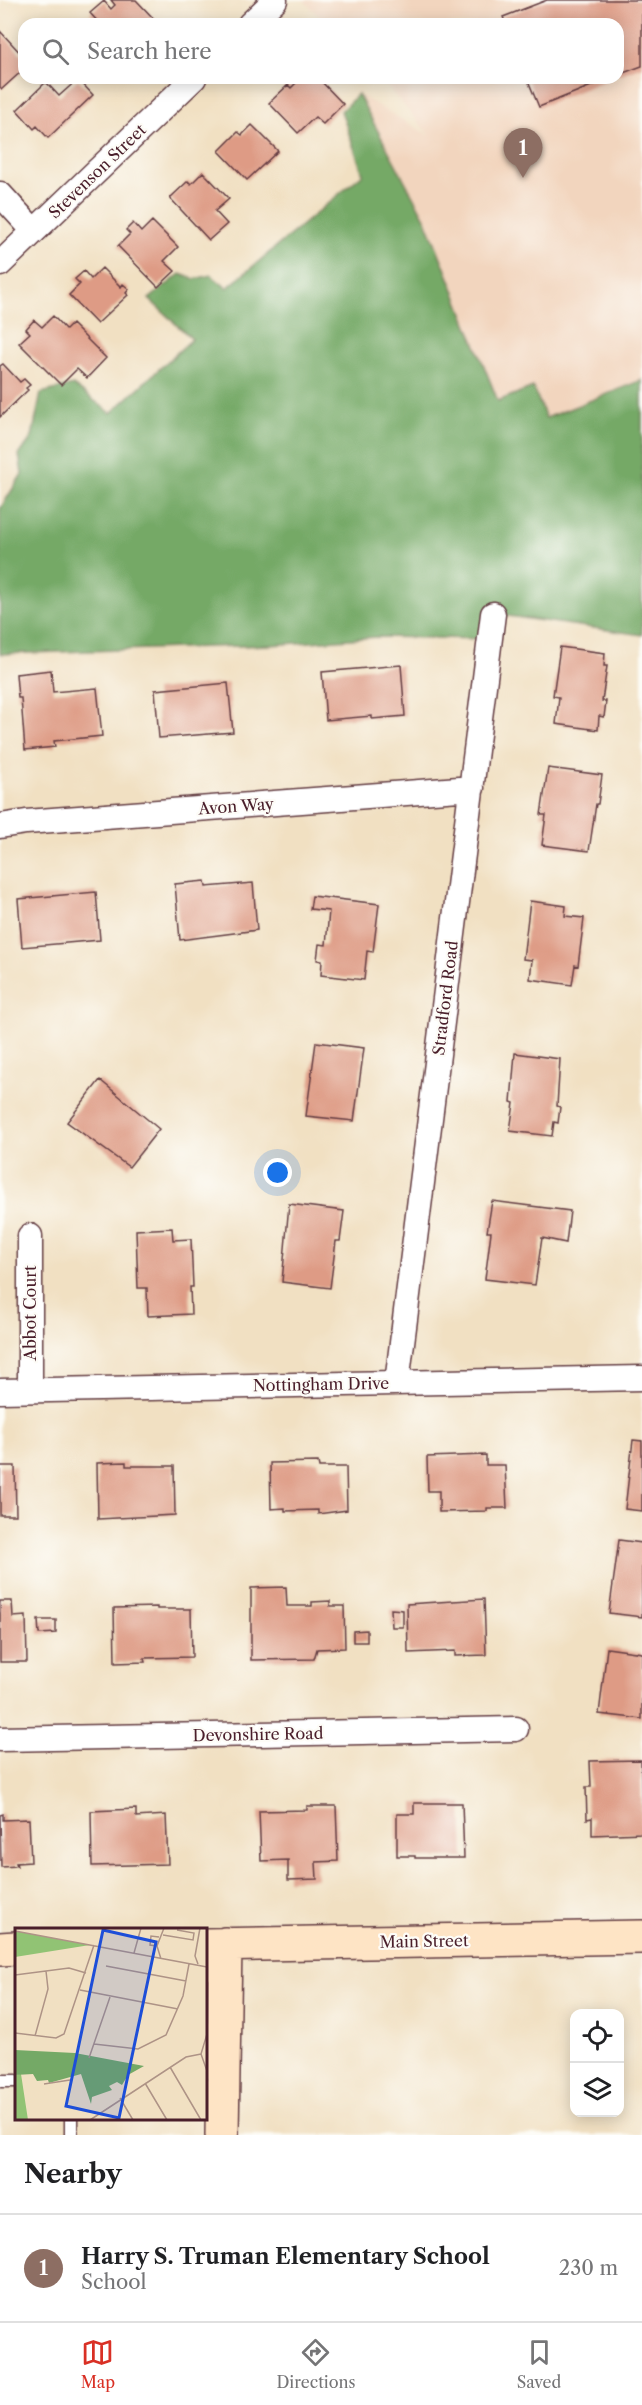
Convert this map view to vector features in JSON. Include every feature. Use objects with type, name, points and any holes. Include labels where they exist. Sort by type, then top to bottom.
[{"type":"main road","name":"Main Street","points":[[215,1945],[642,1937]]},
{"type":"main road","points":[[215,1945],[222,2135]]},
{"type":"main road","points":[[0,1949],[15,1948]]},
{"type":"street","points":[[256,18],[275,0]]},
{"type":"street","name":"Stevenson Street","points":[[0,264],[188,84]]},
{"type":"street","points":[[0,194],[34,231]]},
{"type":"street","name":"Stradford Road","points":[[397,1383],[493,614]]},
{"type":"street","name":"Avon Way","points":[[0,826],[26,822],[472,788]]},
{"type":"street","name":"Abbot Court","points":[[30,1236],[30,1390]]},
{"type":"street","name":"Nottingham Drive","points":[[0,1391],[642,1378]]},
{"type":"street","name":"Devonshire Road","points":[[0,1739],[516,1729]]},
{"type":"shaded area","points":[[303,0],[642,0],[642,380],[545,418],[498,401],[426,220],[358,94],[430,136],[385,84],[624,84],[624,18],[321,18]]},
{"type":"green space","points":[[358,94],[426,220],[498,401],[533,387],[546,418],[642,380],[642,635],[494,614],[490,639],[377,637],[270,645],[0,654],[0,509],[22,474],[19,455],[32,437],[41,393],[73,385],[111,413],[192,339],[149,299],[180,274],[195,279],[211,275],[227,288],[363,174],[341,111]]},
{"type":"building","points":[[111,0],[136,0],[153,18],[95,18],[90,13],[104,1],[111,9],[115,5]]},
{"type":"building","points":[[547,0],[642,0],[642,66],[624,73],[624,18],[503,17]]},
{"type":"building","points":[[0,31],[18,50],[18,74],[2,89],[0,87]]},
{"type":"building","points":[[44,84],[48,84],[59,96],[72,84],[83,84],[93,95],[48,138],[37,126],[34,129],[17,110]]},
{"type":"building","points":[[295,84],[324,84],[343,104],[323,124],[315,117],[298,133],[269,103],[288,85],[291,88]]},
{"type":"building","points":[[529,84],[596,84],[539,107]]},
{"type":"building","points":[[252,125],[278,151],[247,180],[219,151],[238,132],[242,135]]},
{"type":"building","points":[[203,172],[229,199],[215,211],[227,224],[209,240],[170,198],[188,181],[191,184]]},
{"type":"building","points":[[152,221],[178,247],[164,261],[175,271],[158,287],[118,246],[130,234],[126,230],[133,223],[141,232]]},
{"type":"building","points":[[102,268],[121,287],[123,284],[129,289],[126,293],[128,295],[97,324],[69,295],[80,284],[75,279],[84,271],[91,279]]},
{"type":"building","points":[[53,316],[66,330],[72,324],[106,358],[87,378],[77,369],[61,385],[19,343],[30,333],[26,329],[34,320],[42,327]]},
{"type":"building","points":[[3,364],[20,382],[24,379],[30,385],[26,388],[28,390],[0,417],[0,366]]},
{"type":"building","points":[[560,647],[605,653],[604,666],[607,666],[602,701],[606,701],[604,717],[599,716],[598,730],[556,724],[559,697],[553,696]]},
{"type":"building","points":[[401,665],[405,716],[326,720],[322,672]]},
{"type":"building","points":[[51,670],[53,692],[97,688],[102,736],[54,741],[55,747],[25,750],[21,698],[18,698],[16,674]]},
{"type":"building","points":[[228,683],[233,732],[159,738],[155,690]]},
{"type":"building","points":[[548,768],[602,775],[589,851],[542,845],[546,815],[541,815]]},
{"type":"building","points":[[205,881],[206,887],[253,883],[257,930],[180,940],[175,884]]},
{"type":"building","points":[[96,892],[100,940],[22,947],[18,899]]},
{"type":"building","points":[[312,896],[379,904],[373,952],[367,951],[364,980],[321,975],[322,961],[317,960],[319,944],[326,945],[329,911],[310,909]]},
{"type":"building","points":[[530,901],[566,906],[565,916],[584,918],[578,966],[575,965],[572,985],[530,979],[532,960],[523,959]]},
{"type":"building","points":[[316,1042],[364,1048],[354,1121],[306,1116]]},
{"type":"building","points":[[515,1053],[560,1059],[557,1106],[560,1107],[558,1123],[554,1122],[552,1136],[510,1131],[514,1103],[511,1102]]},
{"type":"building","points":[[100,1080],[159,1129],[129,1167],[67,1122]]},
{"type":"building","points":[[492,1201],[570,1211],[566,1243],[542,1238],[535,1285],[485,1279],[491,1232],[487,1232]]},
{"type":"building","points":[[289,1204],[344,1211],[340,1241],[336,1241],[330,1288],[282,1282]]},
{"type":"building","points":[[172,1228],[173,1240],[191,1239],[193,1287],[190,1287],[191,1314],[148,1316],[147,1288],[138,1288],[136,1230]]},
{"type":"building","points":[[633,1440],[642,1441],[642,1511],[625,1509]]},
{"type":"building","points":[[486,1455],[486,1465],[505,1465],[507,1508],[487,1508],[487,1511],[439,1512],[439,1491],[428,1491],[427,1457]]},
{"type":"building","points":[[126,1462],[126,1466],[174,1466],[175,1515],[98,1519],[97,1463]]},
{"type":"building","points":[[318,1462],[319,1467],[346,1467],[347,1510],[318,1514],[318,1510],[271,1509],[270,1463]]},
{"type":"building","points":[[0,1466],[15,1466],[16,1515],[0,1515]]},
{"type":"building","points":[[619,1540],[642,1543],[642,1617],[609,1613]]},
{"type":"building","points":[[286,1587],[287,1606],[312,1606],[312,1602],[330,1601],[330,1606],[344,1606],[345,1648],[317,1649],[314,1659],[251,1660],[251,1588]]},
{"type":"building","points":[[484,1599],[486,1655],[455,1656],[455,1651],[408,1653],[407,1604]]},
{"type":"building","points":[[0,1601],[12,1601],[13,1617],[26,1616],[27,1662],[0,1662]]},
{"type":"building","points":[[157,1607],[157,1609],[191,1609],[192,1657],[144,1658],[145,1662],[115,1663],[114,1608]]},
{"type":"building","points":[[391,1609],[403,1610],[403,1627],[392,1627]]},
{"type":"building","points":[[38,1620],[56,1620],[56,1633],[39,1634]]},
{"type":"building","points":[[367,1630],[367,1642],[353,1642],[353,1631]]},
{"type":"building","points":[[607,1648],[642,1653],[642,1719],[599,1714]]},
{"type":"building","points":[[641,1760],[642,1833],[592,1835],[592,1818],[587,1819],[586,1787],[591,1787],[590,1761]]},
{"type":"building","points":[[414,1803],[462,1803],[464,1858],[397,1856],[397,1814],[414,1814]]},
{"type":"building","points":[[307,1806],[336,1806],[338,1861],[316,1862],[317,1879],[288,1880],[288,1860],[261,1861],[259,1811],[307,1810]]},
{"type":"building","points":[[136,1809],[136,1817],[166,1815],[168,1864],[92,1866],[91,1811]]},
{"type":"building","points":[[3,1814],[3,1820],[29,1819],[31,1862],[1,1867],[0,1815]]},
{"type":"place","name":"Harry S. Truman Elementary School","points":[[523,178]]}]
